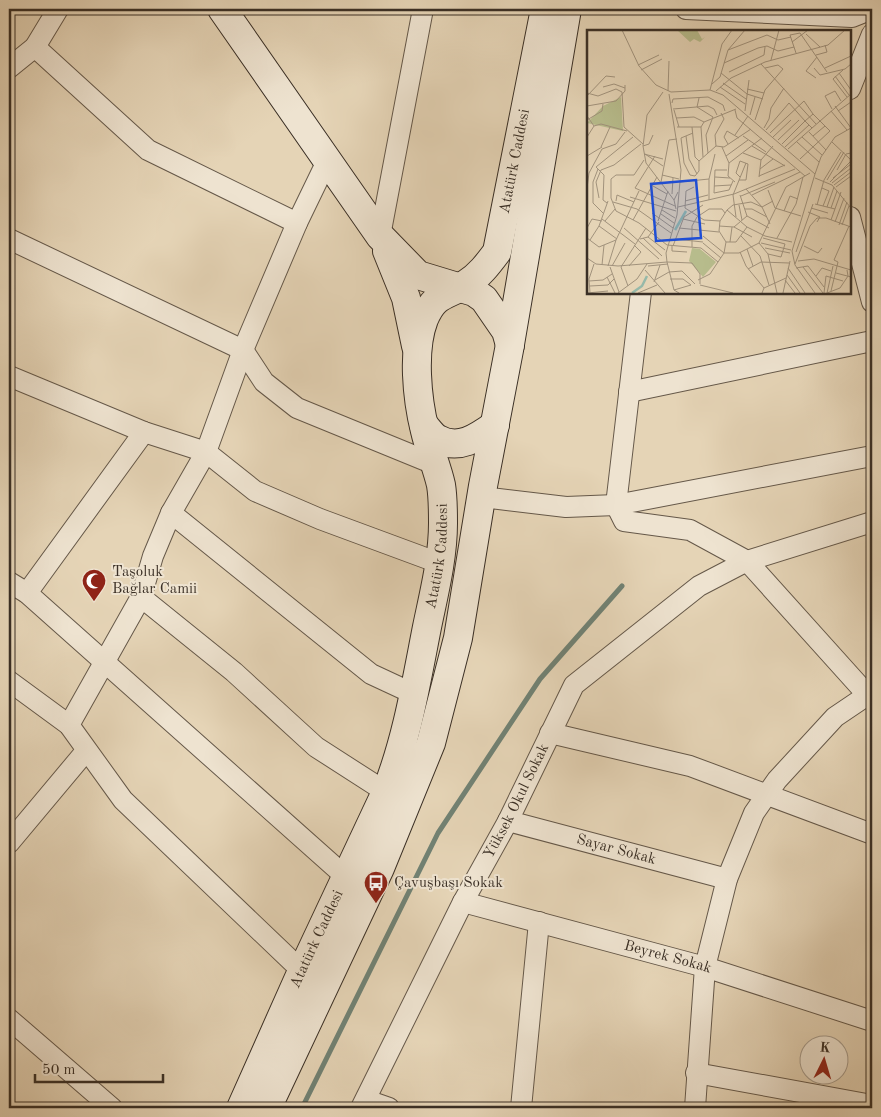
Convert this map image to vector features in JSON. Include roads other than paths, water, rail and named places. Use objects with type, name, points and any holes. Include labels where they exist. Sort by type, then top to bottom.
[{"type":"main road","points":[[222,9],[380,236],[418,275],[474,292],[484,299],[506,331],[510,344]]},
{"type":"main road","name":"Atatürk Caddesi","points":[[241,1108],[398,762],[414,694],[439,564],[443,524],[441,486],[424,425],[419,395],[417,352],[424,321],[432,303],[466,284],[482,271],[497,252],[545,9]]},
{"type":"main road","name":"Atatürk Caddesi","points":[[267,1108],[380,868],[431,743],[458,638],[567,9]]},
{"type":"main road","points":[[380,236],[406,298],[417,352]]},
{"type":"main road","points":[[424,425],[437,438],[448,443],[460,444],[474,440],[495,425]]},
{"type":"street","points":[[9,68],[35,47],[58,9]]},
{"type":"street","points":[[380,236],[423,9]]},
{"type":"street","points":[[686,9],[852,13],[872,9]]},
{"type":"street","points":[[851,86],[872,34]]},
{"type":"street","points":[[35,47],[148,150],[297,223]]},
{"type":"street","points":[[69,725],[141,597],[153,556],[171,513],[206,452],[243,350],[297,223],[326,161]]},
{"type":"street","points":[[851,221],[872,302]]},
{"type":"street","points":[[9,239],[243,350],[264,382],[296,408],[434,464]]},
{"type":"street","points":[[641,294],[616,505],[624,521],[690,530],[747,561],[871,696],[835,717],[777,780],[754,813],[727,879],[705,967],[695,1108]]},
{"type":"street","points":[[629,392],[872,341]]},
{"type":"street","points":[[9,376],[144,432],[206,452],[255,490],[320,519],[439,564]]},
{"type":"street","points":[[27,593],[144,432]]},
{"type":"street","points":[[482,497],[566,507],[616,505],[872,457]]},
{"type":"street","points":[[171,513],[371,674],[414,694]]},
{"type":"street","name":"Yüksek Okul Sokak","points":[[364,1104],[463,902],[508,821],[574,685],[699,586],[747,561],[872,522]]},
{"type":"street","points":[[9,582],[27,593],[346,877]]},
{"type":"street","points":[[141,597],[234,672],[316,747],[386,792]]},
{"type":"street","points":[[9,681],[69,725],[123,800],[302,971]]},
{"type":"street","points":[[550,734],[690,766],[872,834]]},
{"type":"street","points":[[9,843],[86,751]]},
{"type":"street","name":"Sayar Sokak","points":[[508,821],[727,879]]},
{"type":"street","name":"Beyrek Sokak","points":[[463,902],[705,967],[872,1021]]},
{"type":"street","points":[[521,1108],[539,922]]},
{"type":"street","points":[[9,1019],[112,1108]]},
{"type":"street","points":[[696,1074],[872,1105]]},
{"type":"street","points":[[364,1104],[390,1108]]},
{"type":"waterway","points":[[302,1108],[438,833],[540,679],[622,586]]},
{"type":"place","name":"Taşoluk Bağlar Camii","points":[[94,602]]},
{"type":"place","name":"Çavuşbaşı Sokak","points":[[376,904]]}]
